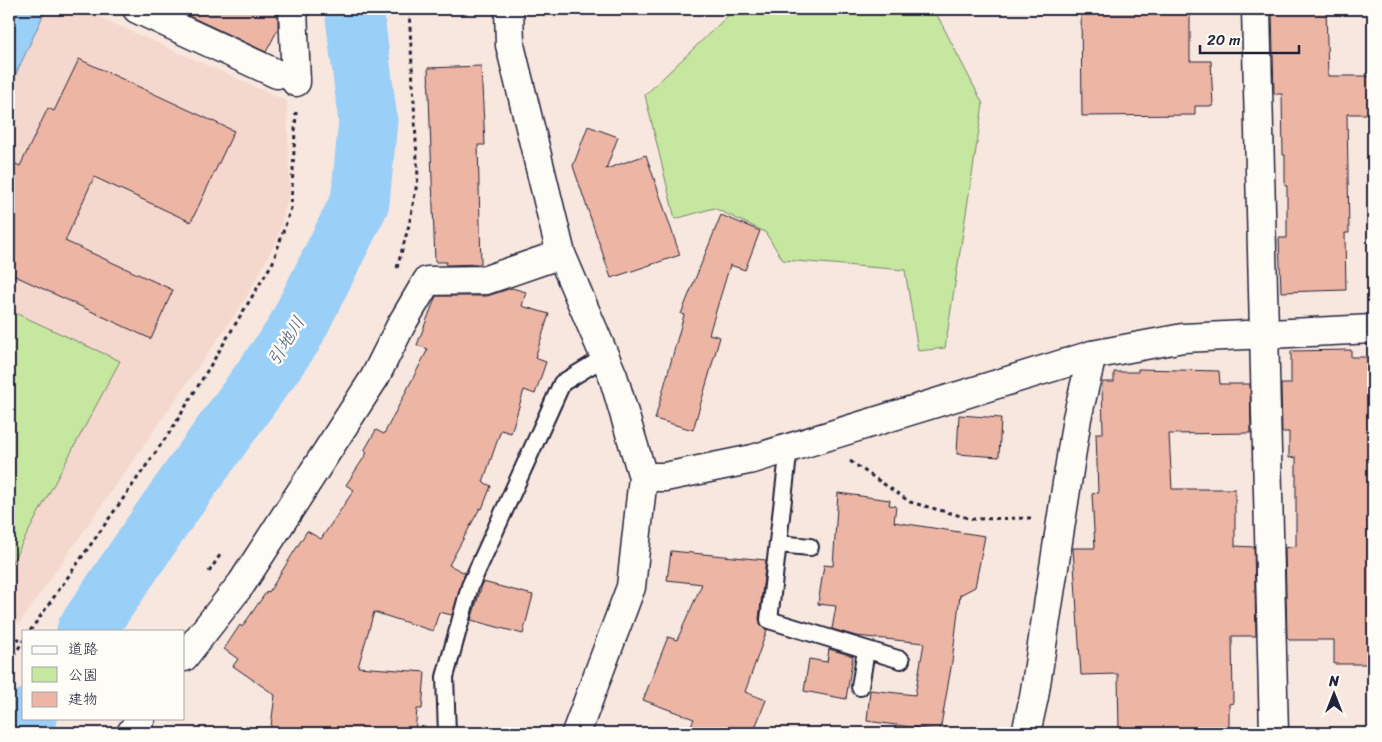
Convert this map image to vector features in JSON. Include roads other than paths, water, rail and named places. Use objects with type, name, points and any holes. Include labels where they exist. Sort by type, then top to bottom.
[{"type":"street","points":[[137,9],[286,78],[293,9]]},
{"type":"street","points":[[509,9],[510,45],[561,254],[613,376],[642,477],[631,586],[576,733]]},
{"type":"street","points":[[1256,9],[1274,733]]},
{"type":"street","points":[[185,656],[242,583],[376,377],[400,325],[427,281],[486,280],[561,254]]},
{"type":"street","points":[[642,477],[665,477],[753,459],[1092,355],[1182,338],[1373,330]]},
{"type":"street","points":[[1026,733],[1034,698],[1077,418],[1092,355]]},
{"type":"street","points":[[131,733],[140,720]]},
{"type":"lane","points":[[447,733],[445,677],[470,586],[562,383],[605,357]]},
{"type":"lane","points":[[789,447],[769,620],[901,660]]},
{"type":"lane","points":[[778,544],[810,547]]},
{"type":"lane","points":[[860,687],[866,650]]},
{"type":"water","points":[[9,9],[46,9],[9,89]]},
{"type":"waterway","name":"引地川","points":[[87,630],[164,516],[293,336],[360,202],[368,121],[354,9]]},
{"type":"waterway","name":"引地川","points":[[17,733],[26,720]]}]
